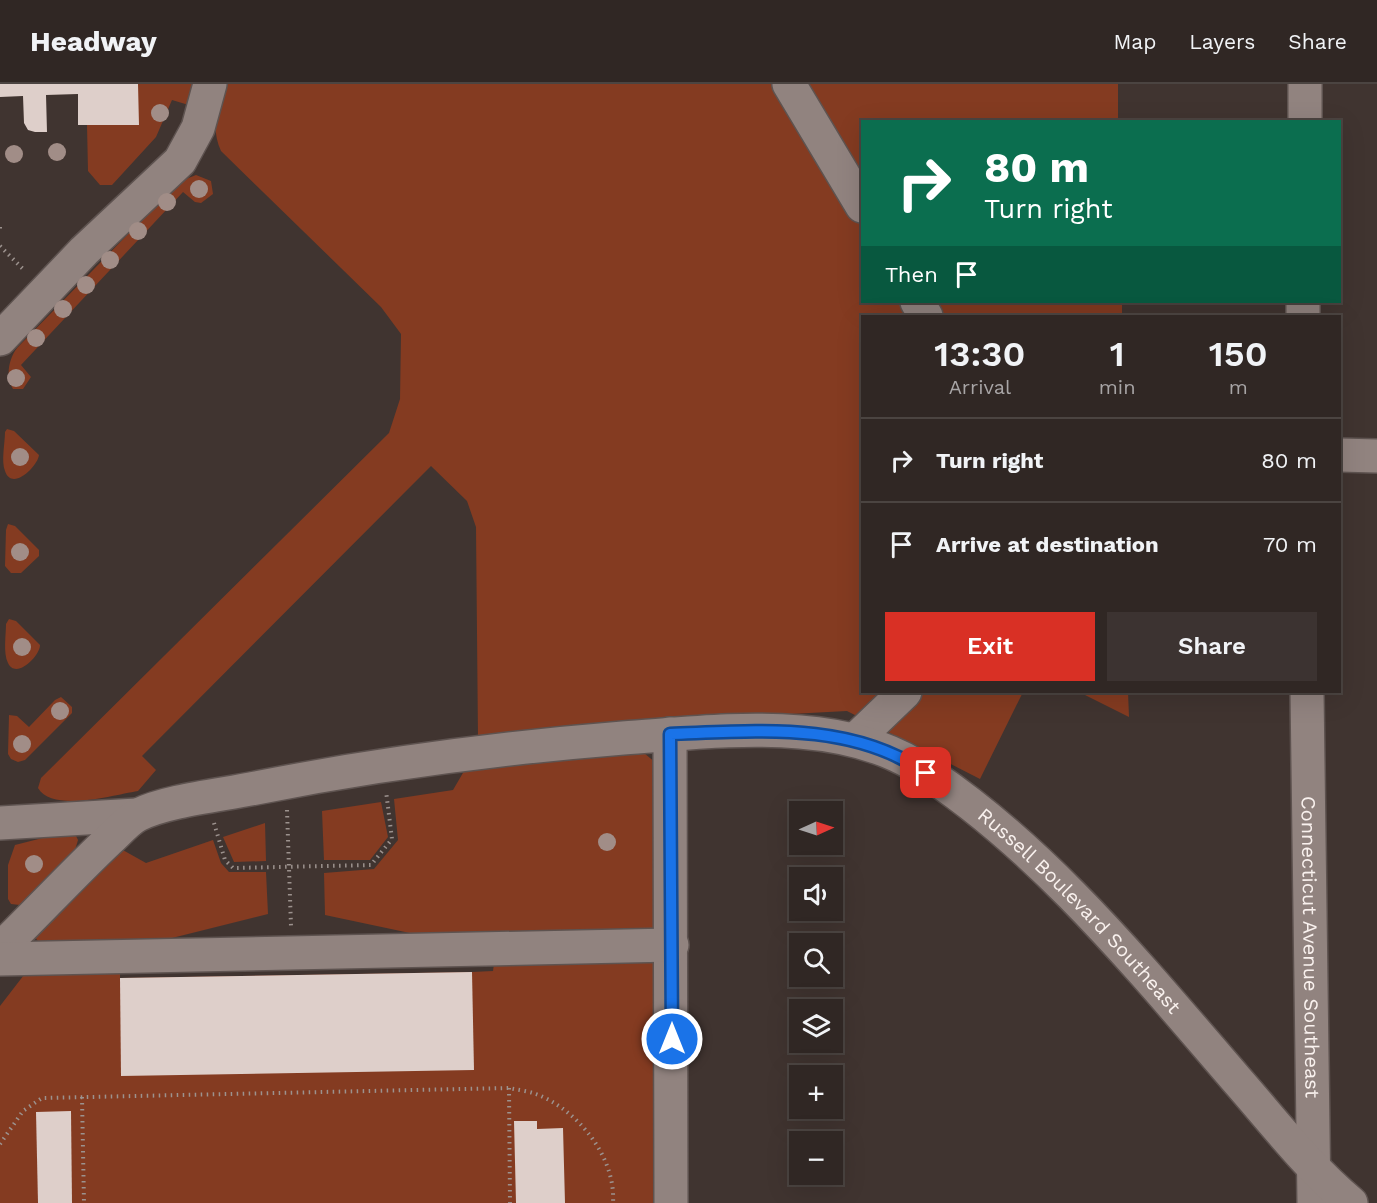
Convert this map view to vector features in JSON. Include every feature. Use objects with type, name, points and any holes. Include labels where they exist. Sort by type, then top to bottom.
[{"type":"street","points":[[0,339],[84,251],[180,161],[198,128],[210,84]]},
{"type":"street","points":[[789,84],[861,204]]},
{"type":"street","points":[[1305,84],[1305,120]]},
{"type":"street","points":[[1341,455],[1377,456]]},
{"type":"street","points":[[855,740],[904,693]]},
{"type":"street","name":"Connecticut Avenue Southeast","points":[[1307,693],[1314,1203]]},
{"type":"street","name":"Russell Boulevard Southeast","points":[[0,824],[137,815],[286,782],[535,746],[670,734],[767,730],[802,732],[855,740],[883,749],[913,764],[994,825],[1034,860],[1158,988],[1312,1166],[1351,1203]]},
{"type":"street","points":[[670,734],[671,1203]]},
{"type":"street","points":[[0,949],[80,867],[137,815]]},
{"type":"street","points":[[0,959],[672,945]]},
{"type":"path","points":[[0,246],[25,271]]},
{"type":"path","points":[[206,798],[225,860],[233,867],[371,865],[392,839],[383,767]]},
{"type":"path","points":[[286,782],[292,953]]},
{"type":"path","points":[[509,1088],[510,1203]]},
{"type":"path","points":[[0,1144],[23,1111],[42,1098],[509,1088],[536,1094],[568,1111],[589,1133],[605,1160],[613,1193],[613,1203]]},
{"type":"path","points":[[82,1097],[84,1203]]},
{"type":"shaded area","points":[[138,84],[197,84],[192,106],[172,100],[156,137],[112,185],[100,185],[88,171],[87,125],[138,124]]},
{"type":"shaded area","points":[[225,84],[1118,84],[1118,120],[861,120],[861,303],[1122,303],[1122,315],[861,315],[861,693],[1023,693],[980,779],[847,711],[655,721],[478,739],[476,527],[467,501],[431,466],[142,756],[156,770],[138,791],[70,801],[56,800],[38,788],[41,778],[389,433],[400,399],[401,334],[381,307],[221,151],[216,134],[218,109]]},
{"type":"shaded area","points":[[196,175],[211,181],[213,194],[201,203],[195,202],[183,192],[21,365],[31,377],[23,389],[13,389],[9,379],[9,368],[17,348],[172,189],[181,181]]},
{"type":"shaded area","points":[[7,429],[14,431],[39,455],[30,470],[19,478],[8,477],[4,467]]},
{"type":"shaded area","points":[[8,524],[15,526],[39,550],[39,556],[21,573],[11,573],[5,566]]},
{"type":"shaded area","points":[[9,619],[16,621],[40,645],[36,655],[22,668],[12,668],[8,663],[5,644],[6,624]]},
{"type":"shaded area","points":[[1081,693],[1128,693],[1129,717]]},
{"type":"shaded area","points":[[61,697],[72,707],[72,713],[25,760],[18,762],[11,759],[8,754],[9,715],[17,716],[29,727],[55,700]]},
{"type":"shaded area","points":[[644,753],[656,763],[656,930],[424,936],[325,915],[324,873],[374,869],[398,840],[394,799],[453,790],[467,766]]},
{"type":"shaded area","points":[[381,802],[388,837],[370,860],[324,860],[322,811]]},
{"type":"shaded area","points":[[265,823],[266,861],[234,862],[223,837]]},
{"type":"shaded area","points":[[66,832],[76,836],[78,840],[75,850],[25,901],[20,905],[11,904],[8,899],[8,865],[15,845]]},
{"type":"shaded area","points":[[213,840],[221,863],[229,872],[266,872],[268,914],[148,944],[41,945],[34,936],[121,849],[146,863]]},
{"type":"shaded area","points":[[648,960],[655,964],[660,1203],[0,1203],[0,1006],[27,971],[120,969],[120,978],[472,972],[493,971],[494,964]]},
{"type":"building","points":[[0,84],[138,84],[139,125],[78,125],[78,94],[46,95],[47,132],[28,130],[24,123],[23,96],[0,97]]},
{"type":"building","points":[[472,972],[474,1070],[121,1076],[120,978]]},
{"type":"building","points":[[71,1111],[72,1203],[38,1203],[36,1112]]},
{"type":"building","points":[[514,1121],[537,1121],[537,1129],[563,1128],[565,1203],[516,1203]]},
{"type":"route","points":[[672,1039],[670,734],[767,730],[802,732],[855,740],[883,749],[926,773]]}]
